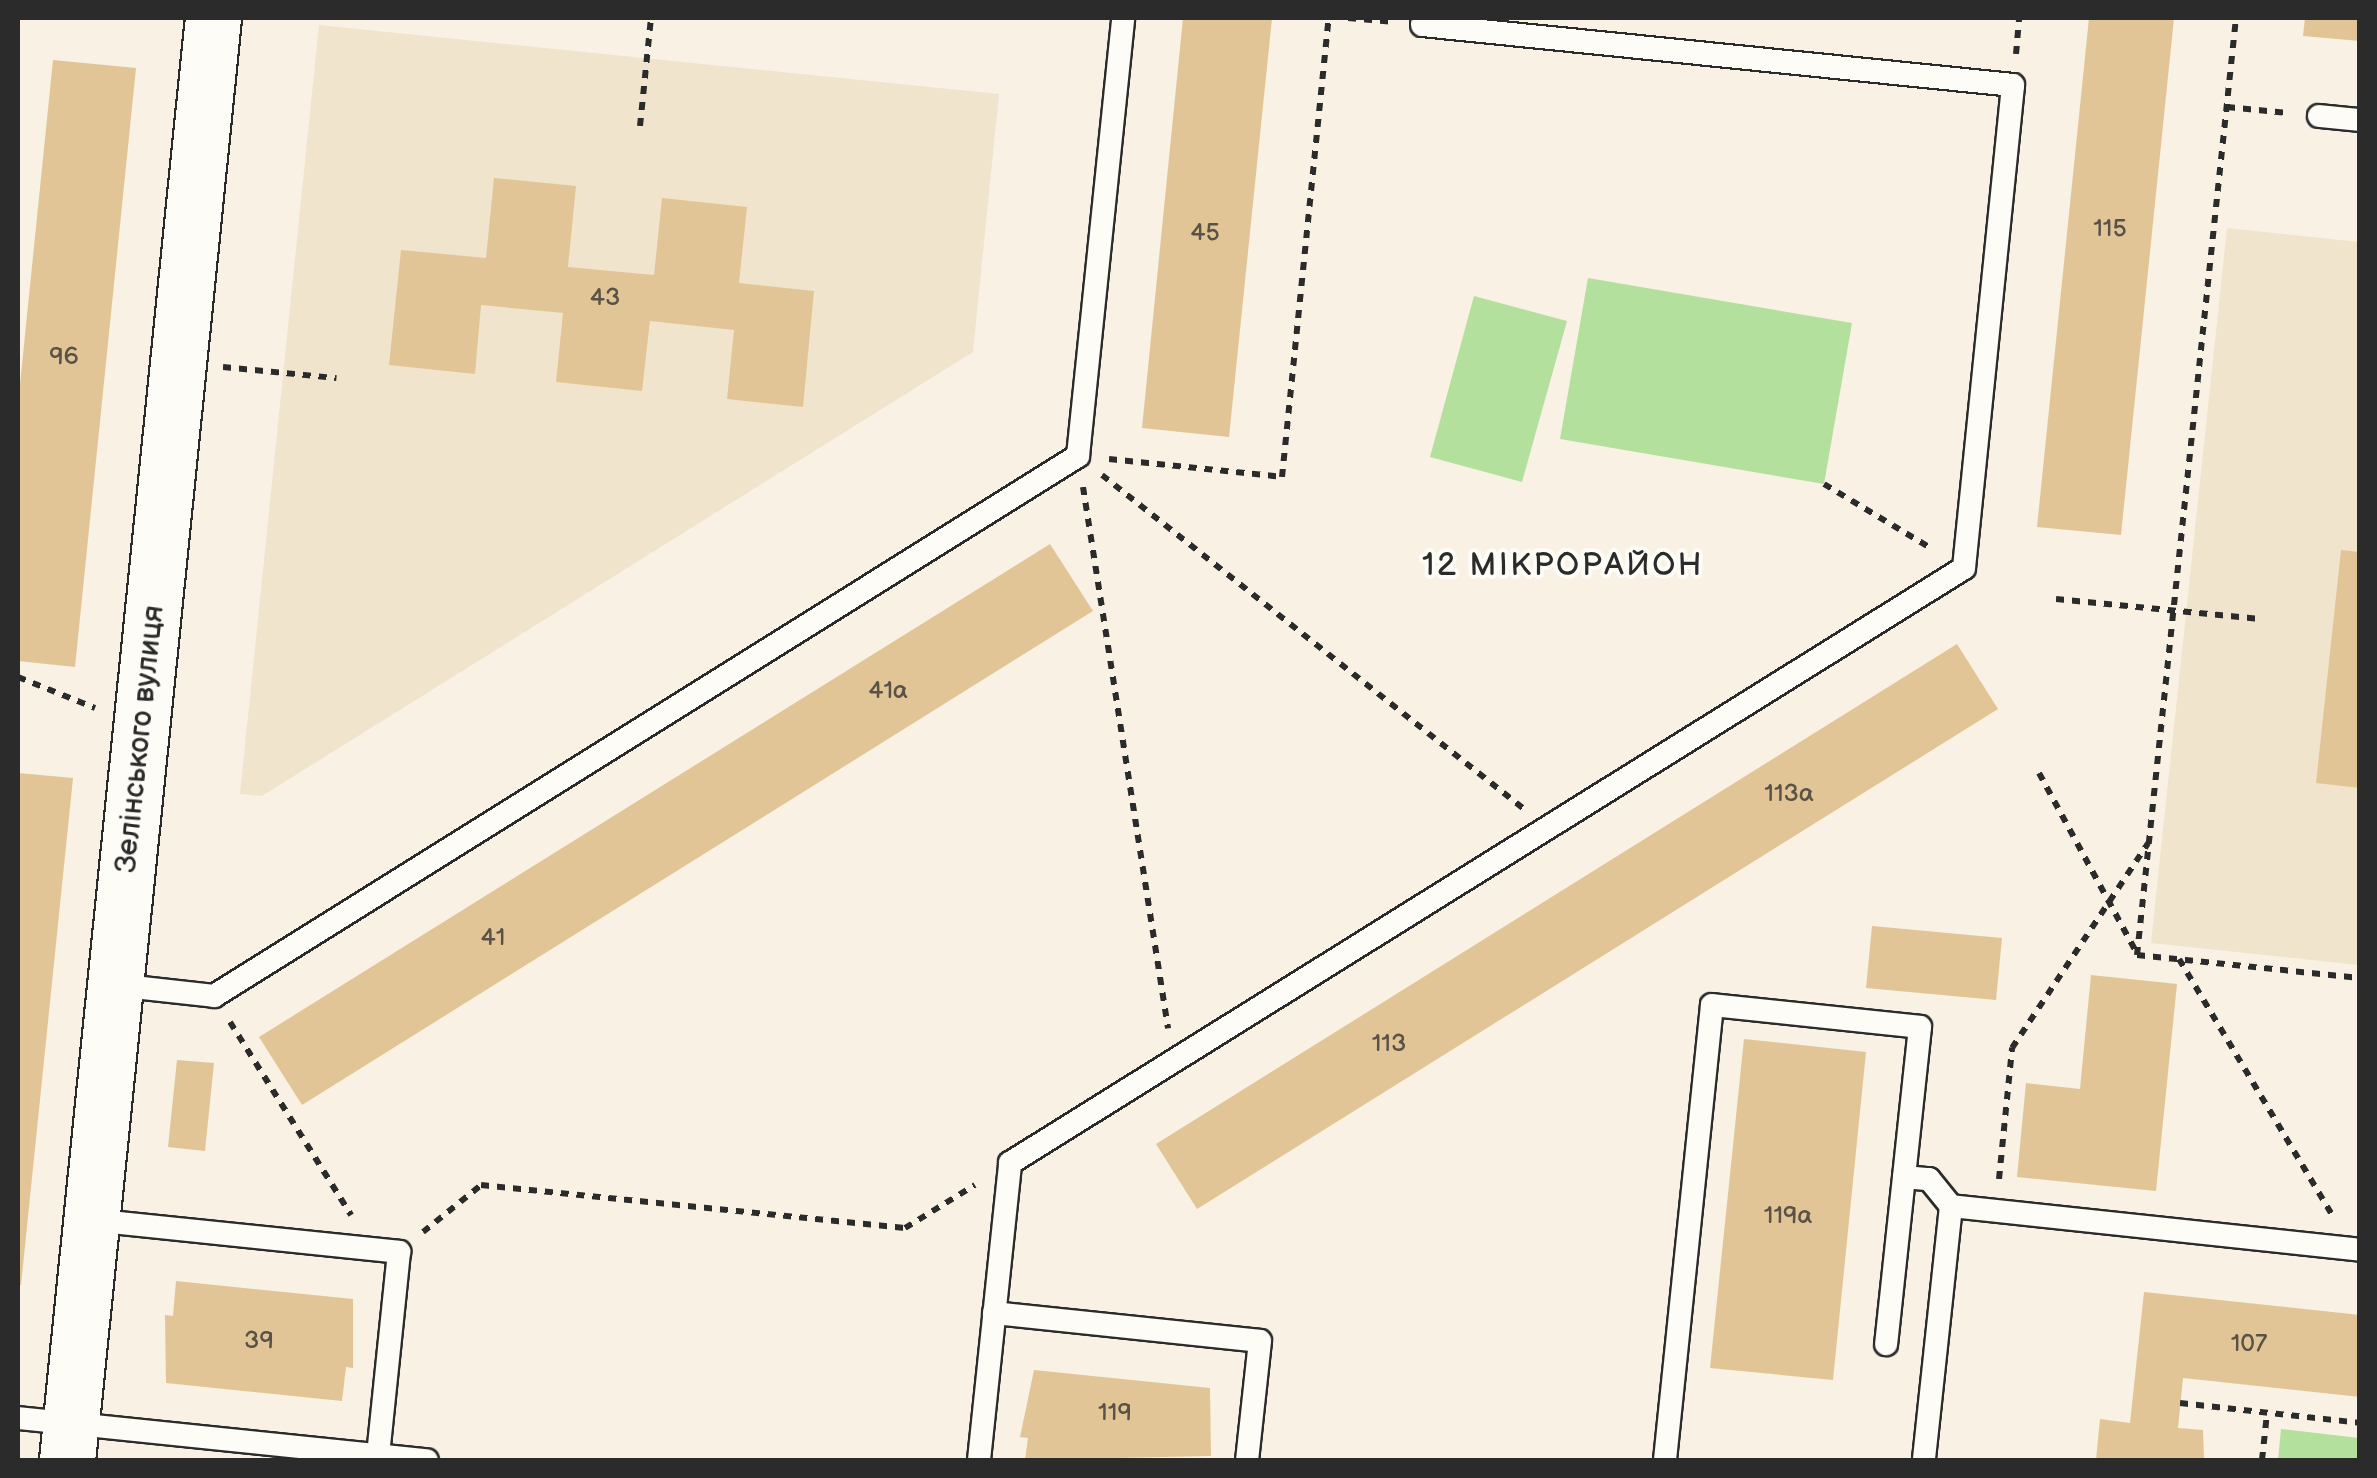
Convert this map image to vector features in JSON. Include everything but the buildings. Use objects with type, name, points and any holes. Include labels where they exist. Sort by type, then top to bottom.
[{"type":"street","name":"Зелінського вулиця","points":[[69,1442],[214,18]]},
{"type":"lane","points":[[115,985],[214,996],[1078,456],[1123,18]]},
{"type":"lane","points":[[979,1460],[1010,1164],[1964,568],[2012,85],[1422,25]]},
{"type":"lane","points":[[2319,116],[2360,120]]},
{"type":"lane","points":[[1665,1460],[1712,1005],[1920,1027],[1886,1344]]},
{"type":"lane","points":[[1904,1176],[1929,1178],[1951,1206],[1924,1460]]},
{"type":"lane","points":[[1951,1206],[2356,1250]]},
{"type":"lane","points":[[92,1220],[399,1252],[378,1455]]},
{"type":"lane","points":[[994,1313],[1260,1341],[1248,1460]]},
{"type":"lane","points":[[18,1418],[69,1442],[427,1460]]},
{"type":"path","points":[[640,126],[651,18]]},
{"type":"path","points":[[1078,456],[1282,476],[1329,18]]},
{"type":"path","points":[[1348,18],[1422,25]]},
{"type":"path","points":[[2137,955],[2236,18]]},
{"type":"path","points":[[2226,106],[2319,116]]},
{"type":"path","points":[[224,367],[336,378]]},
{"type":"path","points":[[1078,456],[1548,827]]},
{"type":"path","points":[[1078,456],[1174,1060]]},
{"type":"path","points":[[1824,484],[1964,568]]},
{"type":"path","points":[[2056,599],[2260,620]]},
{"type":"path","points":[[18,676],[95,708]]},
{"type":"path","points":[[2039,773],[2137,955]]},
{"type":"path","points":[[1996,1211],[2012,1048],[2149,842]]},
{"type":"path","points":[[2137,955],[2360,978]]},
{"type":"path","points":[[2179,959],[2356,1250]]},
{"type":"path","points":[[214,996],[373,1249]]},
{"type":"path","points":[[399,1252],[481,1185],[906,1228],[1010,1164]]},
{"type":"path","points":[[2180,1403],[2360,1422]]},
{"type":"path","points":[[2262,1460],[2267,1412]]},
{"type":"shaded area","points":[[319,25],[999,94],[973,352],[262,796],[240,794]]},
{"type":"shaded area","points":[[2227,228],[2359,242],[2359,965],[2151,943]]},
{"type":"green space","points":[[1588,278],[1852,323],[1824,484],[1560,439]]},
{"type":"green space","points":[[1474,296],[1567,321],[1522,482],[1430,457]]},
{"type":"green space","points":[[2281,1429],[2359,1438],[2359,1460],[2278,1460]]},
{"type":"district","name":"12 МІКРОРАЙОН","points":[[1563,566]]}]
